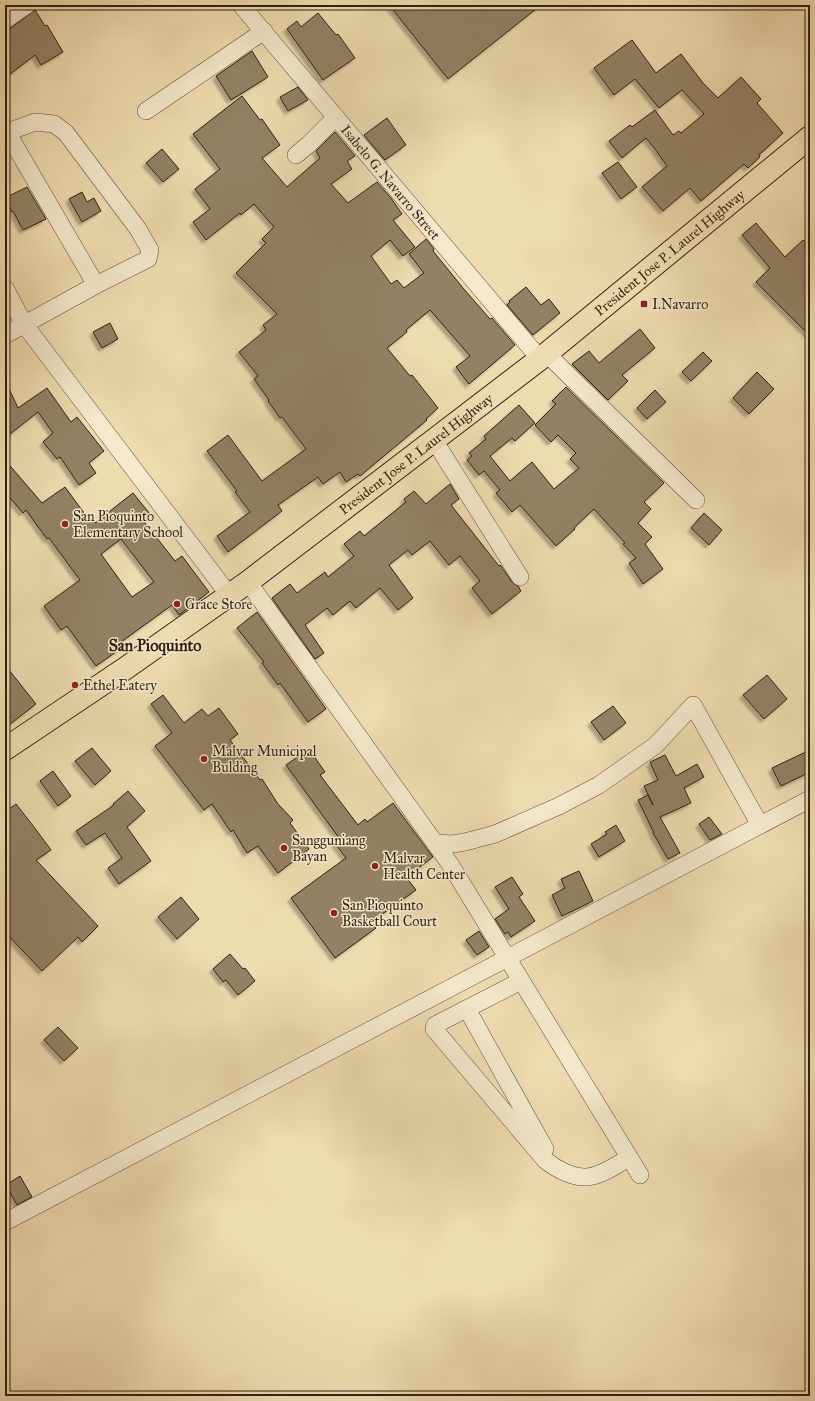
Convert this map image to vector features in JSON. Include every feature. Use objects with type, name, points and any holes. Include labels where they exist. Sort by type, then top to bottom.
[{"type":"highway","name":"President Jose P. Laurel Highway","points":[[5,749],[123,670],[248,582],[544,356],[810,137]]},
{"type":"street","points":[[5,20],[27,5]]},
{"type":"street","name":"Isabelo G. Navarro Street","points":[[241,5],[336,117],[544,356],[696,500]]},
{"type":"street","points":[[146,111],[264,32]]},
{"type":"street","points":[[296,155],[336,117]]},
{"type":"street","points":[[5,335],[96,284],[148,259],[150,250],[138,229],[66,133],[54,124],[35,122],[6,133],[96,284]]},
{"type":"street","points":[[5,288],[24,324],[229,595]]},
{"type":"street","points":[[434,440],[520,577]]},
{"type":"street","points":[[248,582],[450,864],[640,1175]]},
{"type":"street","points":[[435,843],[452,844],[495,834],[559,806],[599,785],[656,745],[693,705],[760,825]]},
{"type":"street","points":[[5,1222],[810,799]]},
{"type":"street","points":[[521,981],[435,1026],[434,1029],[545,1160],[556,1168],[570,1174],[587,1177],[601,1173],[629,1158]]},
{"type":"street","points":[[467,1009],[556,1168]]},
{"type":"building","points":[[389,5],[541,5],[448,79]]},
{"type":"building","points":[[35,10],[45,26],[47,25],[63,52],[41,65],[35,55],[5,78],[5,30],[11,28]]},
{"type":"building","points":[[318,13],[336,35],[338,34],[355,58],[323,80],[287,29],[297,21],[301,27]]},
{"type":"building","points":[[632,40],[656,73],[681,54],[703,83],[718,98],[741,77],[761,99],[757,103],[783,133],[759,155],[760,157],[748,168],[744,164],[701,201],[690,188],[663,211],[642,187],[667,166],[655,149],[646,138],[622,158],[609,141],[630,125],[632,127],[655,110],[673,135],[679,131],[681,133],[704,114],[682,90],[659,108],[635,79],[614,95],[594,68]]},
{"type":"building","points":[[252,51],[268,77],[231,100],[216,76]]},
{"type":"building","points":[[298,87],[308,100],[288,111],[280,97]]},
{"type":"building","points":[[242,96],[260,120],[262,119],[280,145],[262,158],[287,187],[320,158],[316,151],[335,132],[355,156],[347,161],[352,169],[331,184],[348,203],[377,182],[391,198],[402,214],[393,220],[415,247],[403,256],[390,240],[371,256],[391,284],[397,280],[404,288],[424,273],[409,254],[426,239],[434,249],[433,251],[463,288],[490,319],[492,318],[515,345],[469,384],[456,367],[470,356],[430,310],[406,330],[407,332],[387,348],[410,376],[412,375],[438,408],[426,419],[427,420],[360,476],[358,474],[346,482],[340,472],[323,484],[318,477],[278,505],[282,511],[228,552],[217,536],[250,512],[235,492],[237,491],[207,451],[228,435],[262,481],[306,449],[268,401],[269,400],[254,379],[258,376],[239,352],[266,330],[263,325],[277,314],[236,273],[266,243],[262,239],[274,227],[254,204],[206,240],[193,222],[210,209],[195,189],[220,169],[193,134]]},
{"type":"building","points":[[387,118],[406,145],[385,160],[364,135]]},
{"type":"building","points":[[162,149],[179,169],[163,182],[146,163]]},
{"type":"building","points":[[618,162],[637,187],[621,199],[602,173]]},
{"type":"building","points":[[27,187],[46,219],[23,230],[5,198]]},
{"type":"building","points":[[82,192],[87,202],[94,198],[101,211],[82,222],[69,199]]},
{"type":"building","points":[[756,223],[785,257],[803,240],[810,246],[810,336],[756,282],[770,268],[742,235]]},
{"type":"building","points":[[526,287],[541,305],[549,299],[560,313],[533,335],[507,305],[510,302],[509,301]]},
{"type":"building","points":[[110,323],[118,339],[102,348],[93,332]]},
{"type":"building","points":[[640,329],[655,348],[622,375],[628,381],[608,400],[572,364],[589,351],[599,363]]},
{"type":"building","points":[[703,352],[712,361],[691,381],[682,372]]},
{"type":"building","points":[[757,372],[774,389],[749,414],[733,398]]},
{"type":"building","points":[[5,380],[18,408],[47,388],[71,422],[77,417],[104,451],[89,463],[96,473],[79,485],[60,457],[57,459],[43,442],[53,433],[38,412],[5,438]]},
{"type":"building","points":[[566,387],[664,483],[644,502],[651,509],[638,523],[652,537],[645,544],[663,569],[643,584],[629,563],[636,558],[623,544],[625,543],[594,509],[556,546],[520,505],[512,512],[496,493],[500,490],[484,471],[479,475],[467,460],[472,456],[469,453],[486,439],[484,436],[519,405],[535,423],[515,441],[512,438],[490,456],[510,481],[532,462],[554,489],[579,468],[570,459],[576,453],[558,435],[551,442],[535,425],[556,404],[552,401]]},
{"type":"building","points":[[655,390],[666,402],[647,419],[637,408]]},
{"type":"building","points":[[5,460],[42,503],[65,487],[90,521],[92,519],[95,523],[133,493],[150,514],[142,519],[175,561],[182,556],[209,592],[179,615],[172,605],[121,642],[124,646],[96,666],[67,626],[61,630],[44,606],[80,580],[26,510],[23,513],[5,492]],"holes":[[[121,539],[154,582],[132,597],[101,554]]]},
{"type":"building","points":[[450,484],[459,499],[451,505],[499,566],[501,566],[512,582],[518,586],[521,591],[492,614],[472,588],[480,581],[460,556],[449,565],[430,541],[412,555],[408,550],[389,565],[413,598],[398,610],[380,588],[356,608],[350,601],[333,615],[327,608],[305,625],[324,653],[315,659],[272,598],[290,584],[297,593],[325,572],[328,577],[354,556],[344,544],[360,531],[364,536],[406,502],[404,499],[414,491],[426,504]]},
{"type":"building","points":[[704,513],[722,530],[709,545],[691,528]]},
{"type":"building","points":[[257,612],[326,709],[308,722],[280,683],[278,685],[262,663],[264,662],[237,628]]},
{"type":"building","points":[[5,665],[36,704],[5,728]]},
{"type":"building","points":[[767,675],[787,699],[764,719],[743,695]]},
{"type":"building","points":[[163,695],[184,723],[202,709],[208,716],[219,708],[238,734],[230,740],[260,780],[262,779],[278,804],[293,820],[290,823],[309,849],[278,873],[258,846],[247,853],[233,830],[231,832],[212,804],[204,810],[155,746],[172,733],[151,704]]},
{"type":"building","points":[[613,706],[626,723],[604,740],[591,722]]},
{"type":"building","points":[[92,748],[111,771],[95,785],[75,761]]},
{"type":"building","points":[[309,749],[325,772],[320,775],[358,825],[365,819],[367,822],[393,803],[433,857],[406,877],[416,890],[371,922],[376,928],[335,958],[291,898],[346,858],[334,842],[339,838],[286,765]]},
{"type":"building","points":[[810,750],[810,772],[781,786],[772,768]]},
{"type":"building","points":[[665,755],[676,776],[697,764],[704,777],[684,788],[691,803],[660,817],[680,853],[668,859],[653,833],[638,800],[648,795],[653,805],[644,786],[658,780],[650,762]]},
{"type":"building","points":[[53,771],[71,796],[58,806],[40,781]]},
{"type":"building","points":[[128,791],[145,811],[127,827],[151,861],[119,884],[108,868],[122,858],[105,833],[86,845],[76,831],[114,805],[113,804]]},
{"type":"building","points":[[16,804],[51,850],[36,860],[98,926],[82,942],[78,937],[42,971],[5,932],[5,812]]},
{"type":"building","points":[[709,817],[722,834],[710,840],[699,824]]},
{"type":"building","points":[[616,825],[625,841],[599,857],[591,844],[607,834],[605,832]]},
{"type":"building","points":[[579,871],[593,901],[562,916],[552,895],[565,888],[561,879]]},
{"type":"building","points":[[512,877],[523,894],[519,897],[535,921],[511,937],[508,932],[505,934],[495,919],[509,909],[495,887]]},
{"type":"building","points":[[181,897],[199,919],[177,939],[158,917]]},
{"type":"building","points":[[479,931],[489,947],[477,955],[466,940]]},
{"type":"building","points":[[230,954],[243,969],[245,968],[255,981],[238,995],[226,980],[223,982],[213,969]]},
{"type":"building","points":[[58,1027],[78,1048],[64,1061],[44,1040]]},
{"type":"building","points":[[20,1176],[32,1197],[17,1205],[6,1185]]},
{"type":"place","name":"I.Navarro","points":[[644,304]]},
{"type":"place","name":"San Pioquinto Elementary School","points":[[65,524]]},
{"type":"place","name":"Grace Store","points":[[177,604]]},
{"type":"place","name":"Ethel Eatery","points":[[75,685]]},
{"type":"place","name":"Malvar Municipal Bulding","points":[[204,759]]},
{"type":"place","name":"Sangguniang Bayan","points":[[284,848]]},
{"type":"place","name":"Malvar Health Center","points":[[375,866]]},
{"type":"place","name":"San Pioquinto Basketball Court","points":[[334,913]]},
{"type":"district","name":"San Pioquinto","points":[[155,645]]}]
